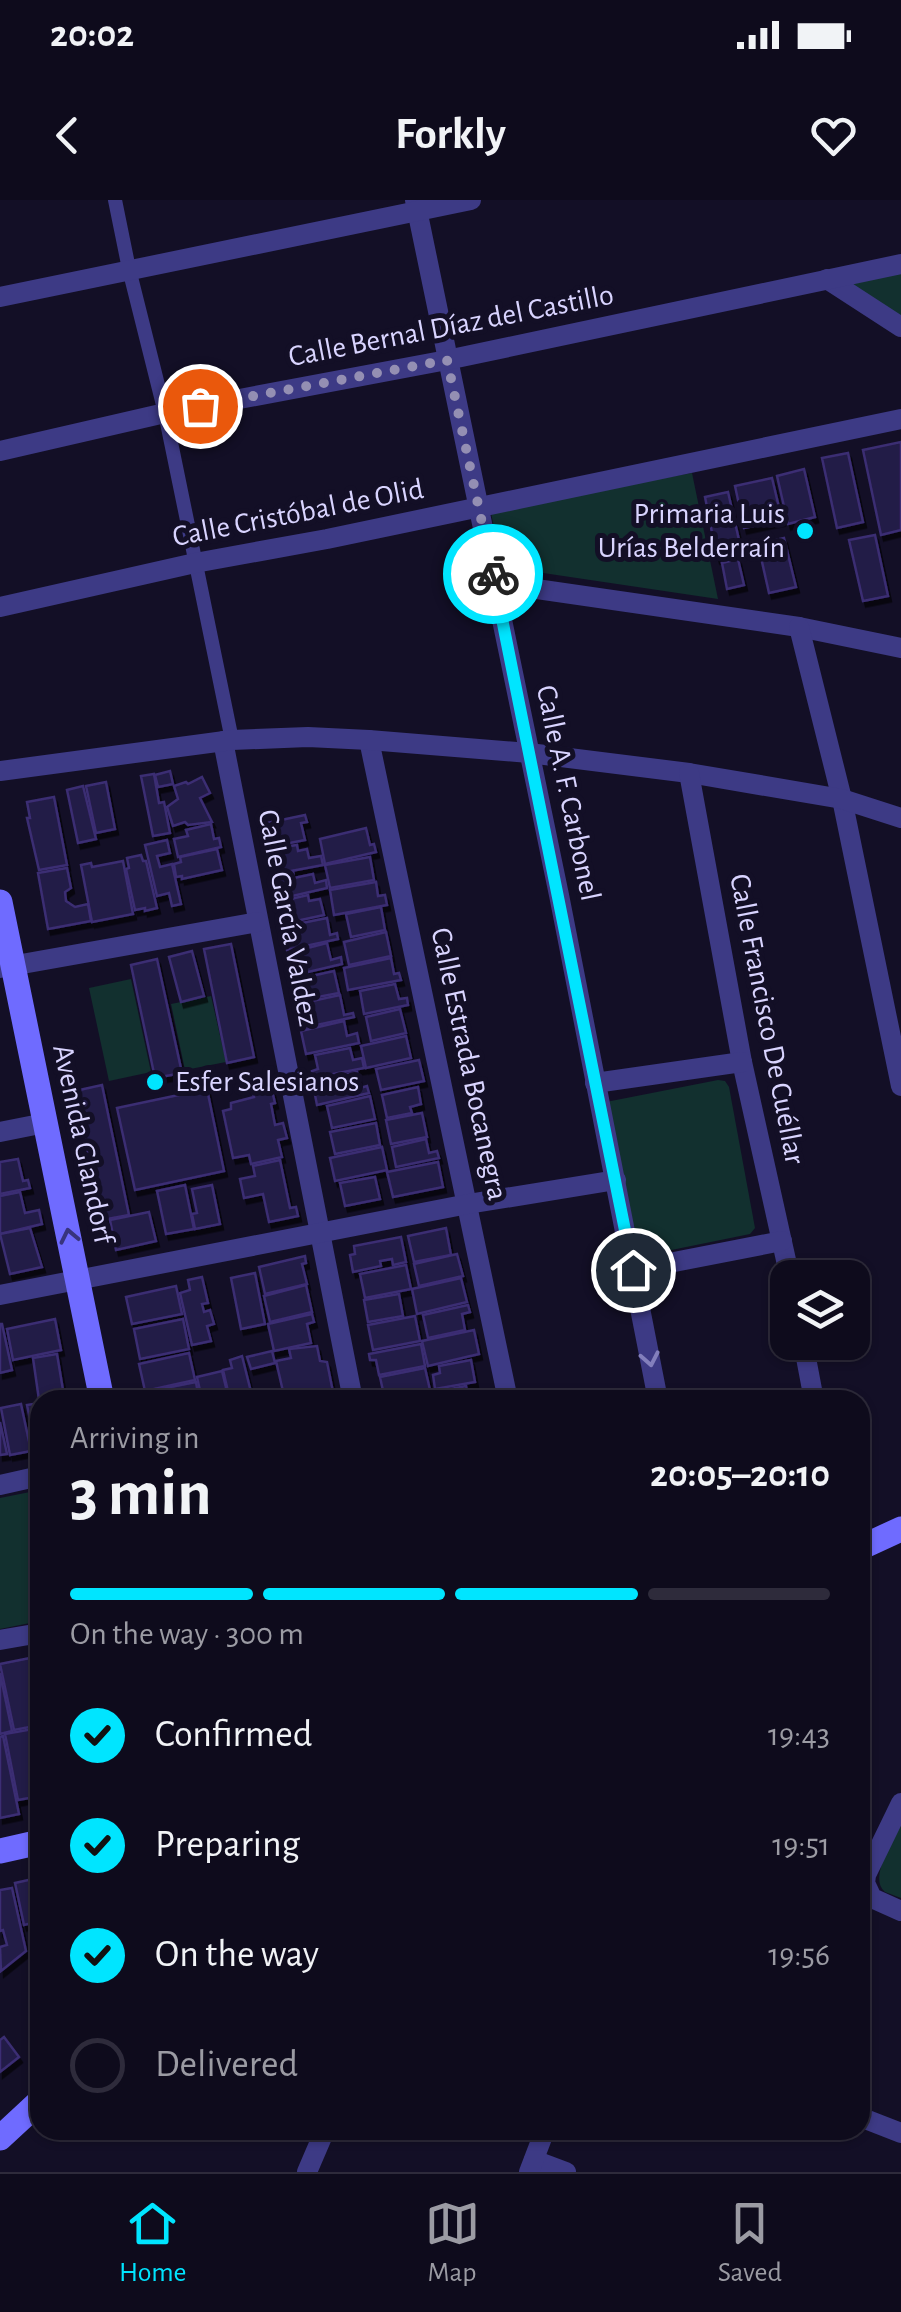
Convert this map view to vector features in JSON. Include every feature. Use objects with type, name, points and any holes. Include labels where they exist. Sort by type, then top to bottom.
[{"type":"main road","name":"Avenida Glandorf","points":[[0,902],[6,967],[46,1123],[100,1390]]},
{"type":"main road","points":[[870,1543],[901,1529]]},
{"type":"main road","points":[[0,1851],[30,1844]]},
{"type":"main road","points":[[0,2138],[30,2110]]},
{"type":"street","name":"Calle García Valdez","points":[[115,200],[196,563],[258,922],[351,1390]]},
{"type":"street","points":[[0,297],[416,206],[471,200]]},
{"type":"street","name":"Calle A. F. Carbonel","points":[[416,206],[656,1390]]},
{"type":"street","name":"Calle Bernal Díaz del Castillo","points":[[0,451],[165,413],[447,360],[901,264]]},
{"type":"street","points":[[827,279],[901,327]]},
{"type":"street","name":"Calle Cristóbal de Olid","points":[[0,607],[196,563],[327,540],[901,420]]},
{"type":"street","points":[[495,583],[799,627],[901,648]]},
{"type":"street","points":[[799,627],[842,799],[901,1086]]},
{"type":"street","points":[[0,771],[227,741],[308,737],[369,740],[689,772],[842,799],[901,818]]},
{"type":"street","name":"Calle Estrada Bocanegra","points":[[369,740],[506,1390]]},
{"type":"street","name":"Calle Francisco De Cuéllar","points":[[689,772],[742,1062],[786,1260]]},
{"type":"street","points":[[6,967],[258,922]]},
{"type":"street","points":[[596,1083],[742,1062]]},
{"type":"street","points":[[0,1132],[46,1123]]},
{"type":"street","points":[[0,1295],[468,1204],[616,1180]]},
{"type":"street","points":[[633,1270],[782,1241]]},
{"type":"street","points":[[806,1360],[812,1390]]},
{"type":"street","points":[[0,1485],[30,1478]]},
{"type":"street","points":[[0,1640],[30,1635]]},
{"type":"street","points":[[870,1867],[901,1803]]},
{"type":"street","points":[[870,1893],[872,1898],[901,1911]]},
{"type":"street","points":[[870,2120],[901,2133]]},
{"type":"street","points":[[307,2172],[321,2140]]},
{"type":"street","points":[[542,2140],[531,2166],[566,2172]]},
{"type":"green space","points":[[901,264],[901,327],[827,279]]},
{"type":"green space","points":[[692,473],[718,599],[503,567],[490,509]]},
{"type":"green space","points":[[131,979],[151,1072],[109,1081],[89,988]]},
{"type":"green space","points":[[211,996],[226,1062],[185,1070],[171,1004]]},
{"type":"green space","points":[[718,1080],[729,1087],[755,1228],[750,1234],[642,1256],[636,1254],[606,1102]]},
{"type":"green space","points":[[30,1492],[30,1623],[0,1629],[0,1498]]},
{"type":"green space","points":[[901,1822],[901,1898],[885,1892],[879,1877]]},
{"type":"building","points":[[901,442],[901,530],[881,535],[863,450]]},
{"type":"building","points":[[848,453],[863,522],[837,528],[822,458]]},
{"type":"building","points":[[804,469],[815,517],[788,524],[777,476]]},
{"type":"building","points":[[772,478],[782,520],[744,528],[735,486]]},
{"type":"building","points":[[728,492],[742,553],[717,558],[705,497]]},
{"type":"building","points":[[875,535],[888,596],[863,601],[849,540]]},
{"type":"building","points":[[784,538],[796,587],[769,593],[758,544]]},
{"type":"building","points":[[738,559],[744,585],[727,589],[722,563]]},
{"type":"building","points":[[170,771],[173,784],[158,787],[155,775]]},
{"type":"building","points":[[154,774],[170,833],[153,836],[141,776]]},
{"type":"building","points":[[202,777],[210,793],[200,798],[212,822],[173,826],[167,807],[178,799],[174,786]]},
{"type":"building","points":[[106,782],[115,829],[96,833],[86,786]]},
{"type":"building","points":[[83,786],[96,839],[78,843],[67,790]]},
{"type":"building","points":[[54,797],[67,865],[39,870],[27,802]]},
{"type":"building","points":[[305,815],[307,822],[301,823],[305,840],[264,848],[263,839],[270,838],[267,823]]},
{"type":"building","points":[[211,824],[214,839],[219,838],[221,847],[178,857],[174,839],[188,836],[186,830]]},
{"type":"building","points":[[366,828],[376,852],[325,864],[320,839]]},
{"type":"building","points":[[167,840],[170,853],[157,856],[160,867],[172,864],[181,904],[172,906],[169,893],[157,896],[145,845]]},
{"type":"building","points":[[297,845],[298,851],[307,849],[309,858],[321,856],[323,865],[275,874],[271,849]]},
{"type":"building","points":[[217,849],[222,870],[176,877],[174,864],[181,862],[180,857]]},
{"type":"building","points":[[141,855],[146,861],[157,908],[145,911],[135,910],[126,869],[127,858]]},
{"type":"building","points":[[370,857],[374,880],[330,888],[325,865]]},
{"type":"building","points":[[123,861],[133,914],[92,922],[81,865],[91,863],[92,867]]},
{"type":"building","points":[[67,868],[71,888],[65,892],[66,901],[75,907],[88,904],[91,921],[48,929],[38,873]]},
{"type":"building","points":[[293,871],[294,878],[313,874],[315,883],[326,880],[327,888],[275,900],[272,890],[280,889],[276,875]]},
{"type":"building","points":[[376,882],[378,896],[385,895],[387,905],[334,915],[330,890]]},
{"type":"building","points":[[308,895],[309,901],[320,899],[324,915],[287,923],[282,901]]},
{"type":"building","points":[[381,907],[385,930],[351,937],[346,914]]},
{"type":"building","points":[[327,918],[330,935],[337,933],[338,939],[287,950],[287,926]]},
{"type":"building","points":[[386,932],[391,956],[349,965],[344,942]]},
{"type":"building","points":[[327,943],[331,960],[341,957],[342,964],[291,976],[289,968],[295,966],[292,952]]},
{"type":"building","points":[[231,944],[254,1057],[227,1063],[204,949]]},
{"type":"building","points":[[192,951],[204,996],[181,1002],[169,957]]},
{"type":"building","points":[[391,958],[394,974],[399,973],[401,980],[348,990],[344,968]]},
{"type":"building","points":[[157,959],[182,1073],[155,1078],[131,965]]},
{"type":"building","points":[[334,971],[339,993],[302,1000],[298,979]]},
{"type":"building","points":[[395,984],[399,999],[407,998],[408,1005],[364,1014],[360,991]]},
{"type":"building","points":[[340,995],[344,1015],[353,1013],[354,1017],[303,1028],[303,1003]]},
{"type":"building","points":[[400,1009],[406,1033],[371,1041],[366,1017]]},
{"type":"building","points":[[344,1021],[347,1036],[357,1033],[359,1043],[306,1054],[301,1031]]},
{"type":"building","points":[[406,1036],[411,1058],[366,1068],[361,1046]]},
{"type":"building","points":[[350,1048],[353,1060],[362,1058],[364,1068],[313,1078],[312,1071],[318,1069],[315,1055]]},
{"type":"building","points":[[419,1060],[424,1081],[381,1090],[376,1069]]},
{"type":"building","points":[[357,1072],[360,1088],[367,1086],[369,1093],[317,1105],[315,1095],[323,1093],[320,1080]]},
{"type":"building","points":[[269,1078],[275,1125],[283,1123],[287,1138],[278,1140],[282,1157],[251,1164],[249,1155],[233,1158],[223,1111],[231,1109],[231,1103],[254,1097],[251,1083]]},
{"type":"building","points":[[102,1085],[129,1215],[102,1220],[75,1091]]},
{"type":"building","points":[[418,1087],[421,1104],[410,1107],[412,1113],[387,1118],[382,1095]]},
{"type":"building","points":[[207,1089],[224,1171],[135,1190],[117,1108]]},
{"type":"building","points":[[370,1096],[375,1119],[332,1128],[327,1106]]},
{"type":"building","points":[[422,1113],[427,1137],[391,1144],[386,1120]]},
{"type":"building","points":[[376,1123],[380,1145],[335,1154],[330,1132]]},
{"type":"building","points":[[426,1139],[429,1153],[437,1151],[439,1158],[396,1167],[392,1147]]},
{"type":"building","points":[[382,1147],[387,1170],[335,1181],[330,1158]]},
{"type":"building","points":[[18,1159],[23,1181],[28,1180],[30,1188],[0,1194],[0,1162]]},
{"type":"building","points":[[280,1160],[290,1208],[296,1207],[298,1216],[269,1222],[263,1194],[244,1198],[240,1179],[255,1176],[253,1166]]},
{"type":"building","points":[[438,1162],[443,1187],[393,1197],[387,1172]]},
{"type":"building","points":[[375,1177],[380,1199],[345,1206],[340,1183]]},
{"type":"building","points":[[185,1185],[194,1229],[166,1234],[157,1191]]},
{"type":"building","points":[[212,1185],[220,1224],[195,1229],[192,1214],[197,1213],[192,1189]]},
{"type":"building","points":[[20,1192],[25,1213],[39,1210],[42,1224],[0,1234],[0,1196]]},
{"type":"building","points":[[149,1212],[156,1241],[116,1250],[110,1220]]},
{"type":"building","points":[[30,1228],[42,1267],[10,1274],[0,1234]]},
{"type":"building","points":[[446,1228],[451,1255],[414,1262],[408,1236]]},
{"type":"building","points":[[401,1237],[406,1262],[393,1265],[392,1259],[380,1261],[381,1266],[353,1272],[350,1255],[355,1254],[354,1246]]},
{"type":"building","points":[[457,1254],[463,1276],[419,1286],[414,1264]]},
{"type":"building","points":[[305,1256],[306,1263],[302,1264],[307,1284],[265,1294],[259,1267]]},
{"type":"building","points":[[406,1265],[411,1289],[365,1298],[360,1274]]},
{"type":"building","points":[[255,1273],[265,1324],[241,1329],[231,1278]]},
{"type":"building","points":[[202,1277],[208,1303],[202,1304],[204,1312],[210,1310],[214,1324],[207,1326],[211,1341],[192,1345],[180,1293],[190,1290],[188,1280]]},
{"type":"building","points":[[461,1278],[467,1302],[417,1314],[412,1289]]},
{"type":"building","points":[[306,1285],[312,1312],[270,1322],[264,1296]]},
{"type":"building","points":[[176,1286],[182,1314],[132,1324],[126,1297]]},
{"type":"building","points":[[399,1294],[403,1316],[368,1322],[364,1300]]},
{"type":"building","points":[[468,1305],[470,1312],[462,1314],[465,1330],[428,1338],[423,1315]]},
{"type":"building","points":[[312,1314],[314,1322],[307,1324],[311,1343],[274,1351],[268,1324]]},
{"type":"building","points":[[415,1316],[420,1341],[373,1350],[368,1325]]},
{"type":"building","points":[[55,1319],[61,1350],[13,1360],[7,1329]]},
{"type":"building","points":[[183,1319],[189,1349],[140,1359],[134,1329]]},
{"type":"building","points":[[0,1324],[12,1370],[0,1373]]},
{"type":"building","points":[[474,1330],[479,1354],[428,1366],[422,1341]]},
{"type":"building","points":[[421,1344],[425,1366],[379,1375],[376,1360],[370,1360],[369,1354]]},
{"type":"building","points":[[317,1346],[320,1361],[327,1362],[333,1390],[283,1390],[276,1361],[291,1358],[289,1349]]},
{"type":"building","points":[[272,1351],[275,1363],[251,1369],[247,1357]]},
{"type":"building","points":[[189,1353],[195,1380],[145,1390],[139,1364]]},
{"type":"building","points":[[57,1354],[63,1390],[38,1390],[33,1358]]},
{"type":"building","points":[[242,1356],[250,1390],[228,1390],[223,1370],[232,1368],[230,1360]]},
{"type":"building","points":[[471,1360],[475,1382],[435,1389],[433,1375],[440,1373],[439,1366]]},
{"type":"building","points":[[425,1368],[430,1390],[383,1390],[380,1377]]},
{"type":"building","points":[[222,1371],[227,1390],[200,1390],[197,1377]]},
{"type":"building","points":[[196,1382],[197,1390],[156,1390]]},
{"type":"building","points":[[21,1404],[30,1451],[10,1455],[1,1408]]},
{"type":"building","points":[[0,1422],[7,1454],[0,1455]]},
{"type":"building","points":[[30,1658],[30,1727],[14,1730],[0,1664]]},
{"type":"building","points":[[0,1673],[12,1731],[0,1734]]},
{"type":"building","points":[[30,1730],[30,1798],[18,1800],[5,1734]]},
{"type":"building","points":[[3,1736],[19,1814],[0,1818],[0,1737]]},
{"type":"building","points":[[30,1880],[30,1924],[24,1925],[15,1883]]},
{"type":"building","points":[[12,1888],[26,1951],[1,1971],[0,1947],[7,1945],[3,1930],[0,1931],[0,1890]]},
{"type":"building","points":[[4,2037],[19,2057],[0,2072],[0,2040]]},
{"type":"way so far","points":[[200,406],[447,360],[493,574]]},
{"type":"place","name":"Primaria Luis Urías Belderraín","points":[[805,531]]},
{"type":"place","name":"Esfer Salesianos","points":[[155,1082]]},
{"type":"route","points":[[493,574],[633,1270]]}]
